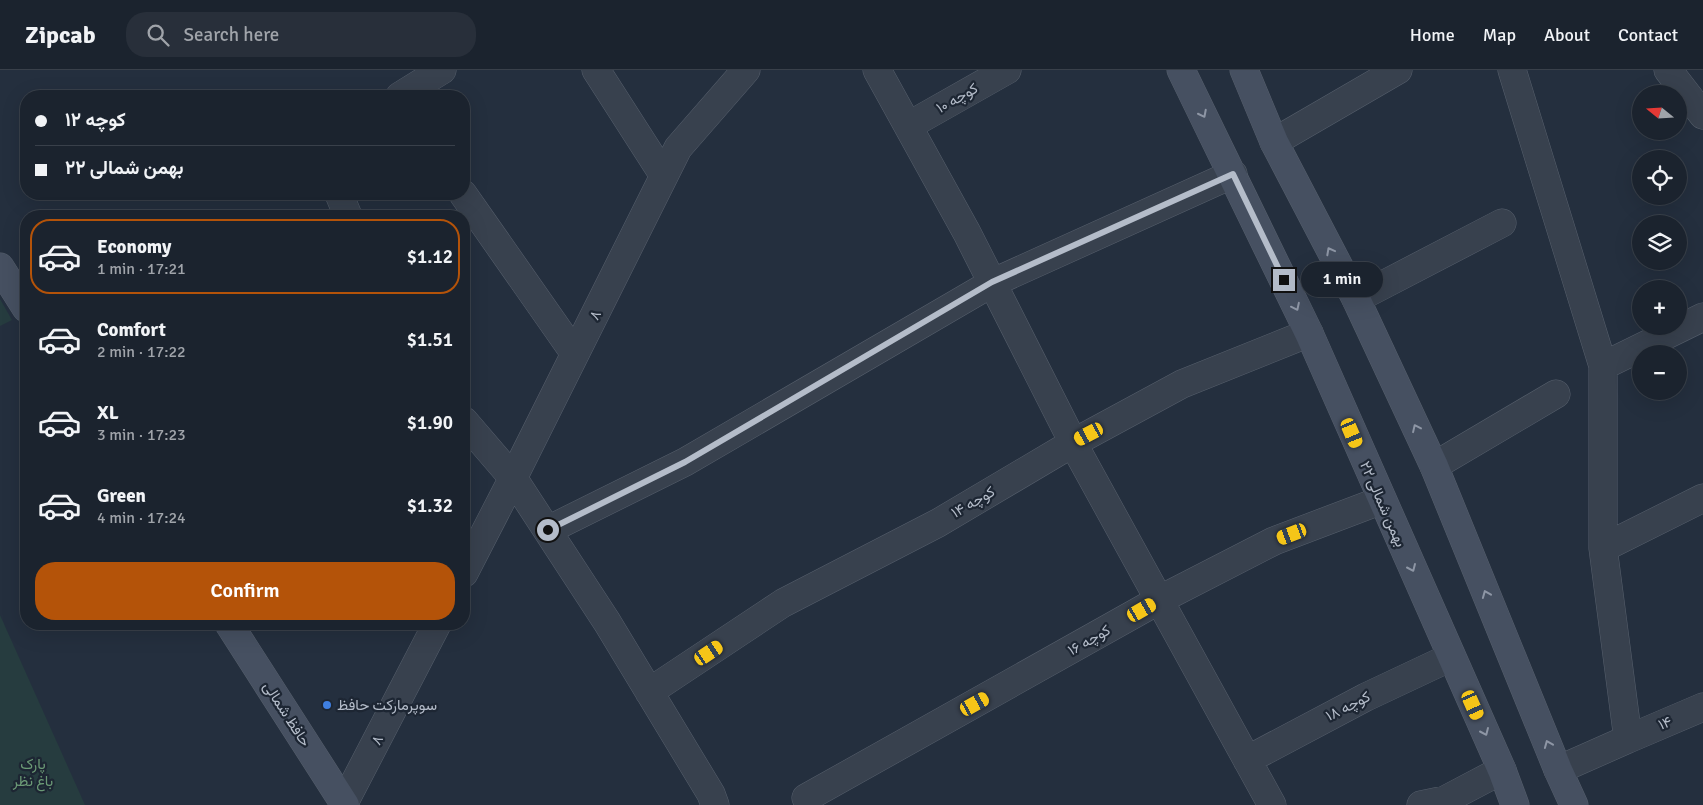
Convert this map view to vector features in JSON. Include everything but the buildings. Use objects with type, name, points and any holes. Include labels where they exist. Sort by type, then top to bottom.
[{"type":"main road","name":"۲۲ بهمن شمالی","points":[[1181,70],[1309,333],[1502,770],[1515,805]]},
{"type":"main road","points":[[1244,70],[1274,142],[1356,299],[1434,466],[1574,805]]},
{"type":"main road","points":[[0,267],[20,299]]},
{"type":"main road","name":"حافظ شمالی","points":[[233,630],[344,804]]},
{"type":"street","points":[[410,90],[442,70]]},
{"type":"street","points":[[596,70],[664,176]]},
{"type":"street","name":"۸","points":[[470,561],[678,148],[746,70]]},
{"type":"street","points":[[876,70],[967,233],[1074,443],[1272,805]]},
{"type":"street","name":"کوچه ۱۰","points":[[908,126],[1007,70]]},
{"type":"street","points":[[1274,142],[1398,70]]},
{"type":"street","points":[[1668,70],[1703,115]]},
{"type":"street","points":[[1519,78],[1603,366],[1603,548],[1628,739]]},
{"type":"street","points":[[548,530],[685,462],[992,282],[1233,174]]},
{"type":"street","points":[[467,200],[575,354]]},
{"type":"street","points":[[1356,299],[1502,223]]},
{"type":"street","points":[[1603,366],[1703,317]]},
{"type":"street","name":"کوچه ۱۴","points":[[649,692],[783,603],[938,522],[1074,443],[1182,384],[1309,333]]},
{"type":"street","points":[[1434,466],[1556,394]]},
{"type":"street","points":[[470,428],[513,478],[548,530],[607,622],[711,794],[715,805]]},
{"type":"street","points":[[1603,548],[1703,498]]},
{"type":"street","name":"کوچه ۱۶","points":[[806,798],[1159,600],[1274,541],[1382,500]]},
{"type":"street","name":"۸","points":[[344,804],[434,630]]},
{"type":"street","name":"کوچه ۱۸","points":[[1247,760],[1366,697],[1451,657]]},
{"type":"street","name":"۱۴","points":[[1558,770],[1703,707]]},
{"type":"street","points":[[1438,803],[1502,770]]},
{"type":"green space","points":[[0,299],[12,320],[0,326]]},
{"type":"green space","name":"پارک باغ نظر","points":[[0,615],[85,805],[0,805]]},
{"type":"place","name":"سوپرمارکت حافظ","points":[[327,705]]},
{"type":"route","points":[[548,530],[685,462],[992,282],[1233,174],[1284,280]]}]
